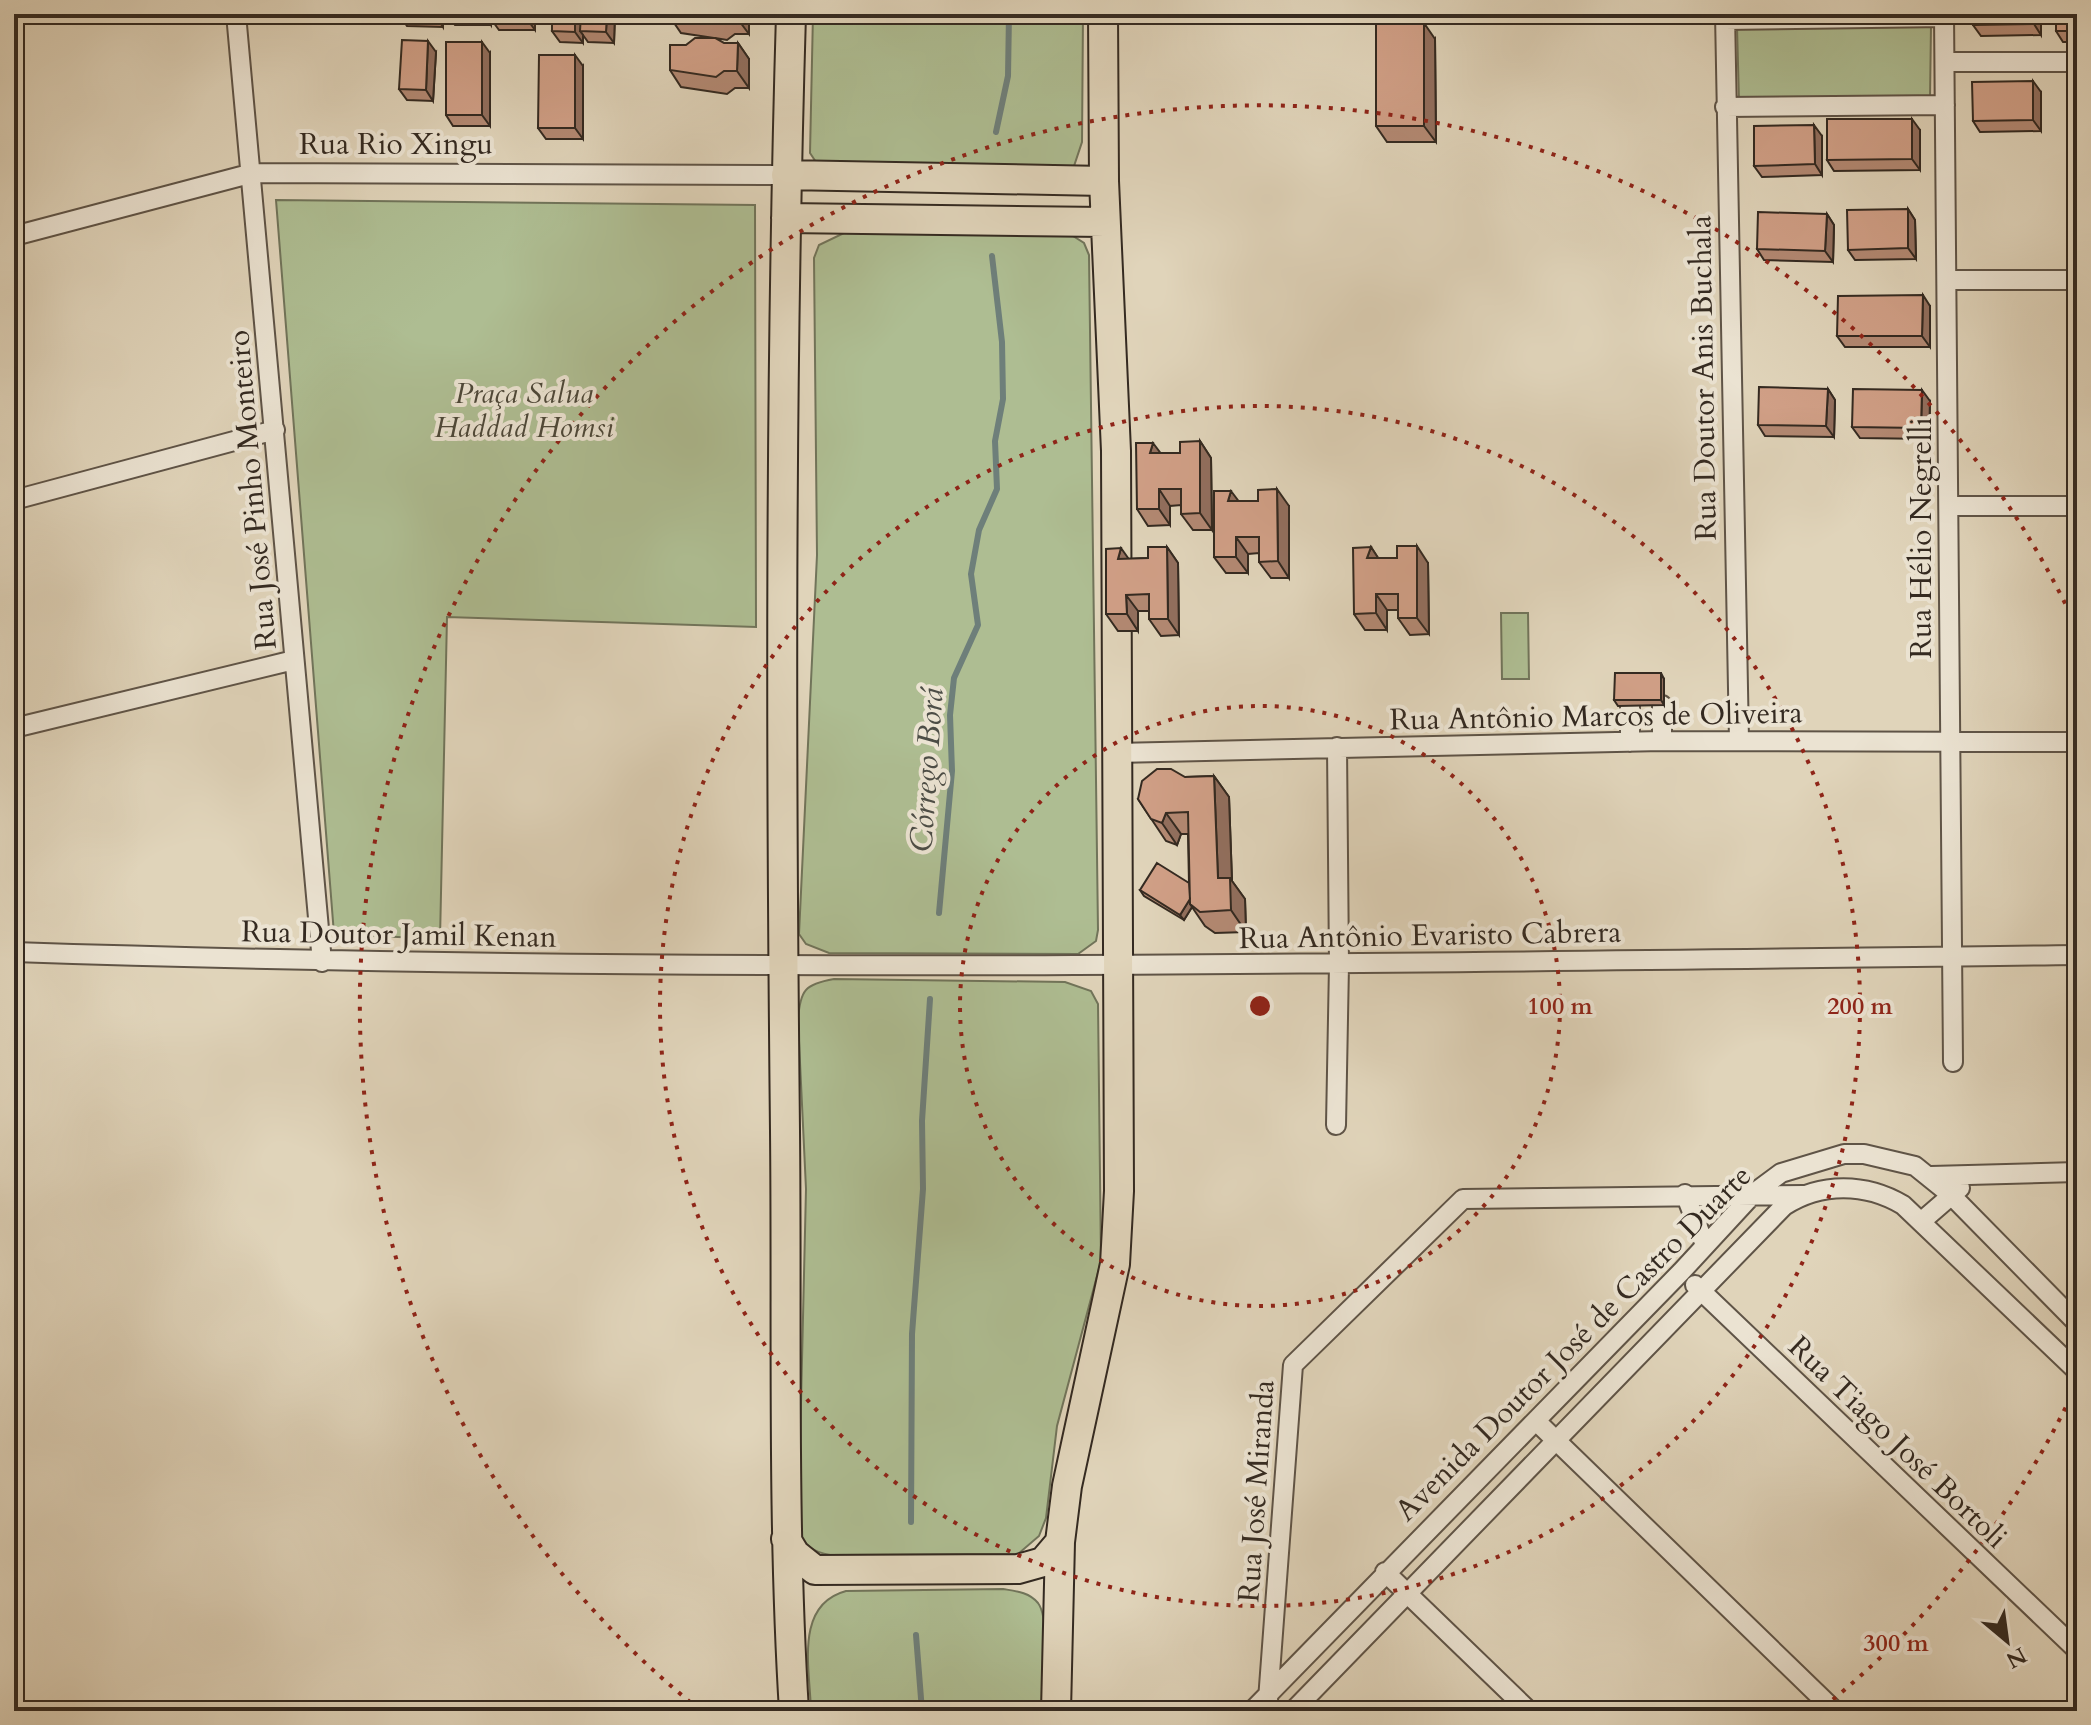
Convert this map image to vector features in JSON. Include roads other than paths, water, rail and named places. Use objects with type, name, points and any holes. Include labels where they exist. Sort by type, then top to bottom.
[{"type":"main road","points":[[791,14],[786,175],[784,966],[786,1539],[794,1711]]},
{"type":"main road","points":[[1056,1711],[1060,1542],[1067,1486],[1115,1264],[1119,1191],[1116,451],[1105,222],[1103,14]]},
{"type":"main road","points":[[786,175],[1104,181]]},
{"type":"main road","points":[[786,218],[1105,222]]},
{"type":"main road","points":[[786,1539],[795,1554],[815,1570],[1018,1569],[1043,1562],[1060,1542]]},
{"type":"main road","points":[[1018,1569],[1041,1582],[1057,1604]]},
{"type":"main road","points":[[787,1601],[796,1586],[815,1570]]},
{"type":"street","name":"Rua José Pinho Monteiro","points":[[236,14],[253,173],[322,962]]},
{"type":"street","points":[[1725,17],[1944,16]]},
{"type":"street","name":"Rua Hélio Negrelli","points":[[1944,16],[1953,1062]]},
{"type":"street","name":"Rua Doutor Anis Buchala","points":[[1725,17],[1739,740]]},
{"type":"street","points":[[1945,62],[2077,62]]},
{"type":"street","points":[[1725,107],[1945,105]]},
{"type":"street","name":"Rua Rio Xingu","points":[[14,236],[253,173],[786,175]]},
{"type":"street","points":[[1947,280],[2077,280]]},
{"type":"street","points":[[14,500],[275,430]]},
{"type":"street","points":[[1949,506],[2077,506]]},
{"type":"street","points":[[14,728],[294,660]]},
{"type":"street","points":[[1630,705],[1630,742]]},
{"type":"street","points":[[1662,705],[1662,741]]},
{"type":"street","name":"Rua Antônio Marcos de Oliveira","points":[[1116,753],[1739,740],[1950,744],[2077,742]]},
{"type":"street","points":[[1336,1125],[1339,965],[1337,747]]},
{"type":"street","name":"Rua Doutor Jamil Kenan","points":[[14,952],[322,962],[784,966]]},
{"type":"street","name":"Rua Antônio Evaristo Cabrera","points":[[784,966],[1339,965],[2077,955]]},
{"type":"street","name":"Avenida Doutor José de Castro Duarte","points":[[1252,1711],[1267,1703],[1385,1572],[1536,1421],[1754,1193],[1798,1166],[1844,1154],[1882,1157],[1915,1166],[1951,1195],[2077,1323]]},
{"type":"street","points":[[1931,1176],[2077,1172]]},
{"type":"street","points":[[1923,1220],[1975,1176]]},
{"type":"street","name":"Avenida Doutor José de Castro Duarte","points":[[1293,1711],[1784,1206],[1806,1195],[1847,1187],[1883,1194],[1923,1220],[2077,1371]]},
{"type":"street","name":"Rua José Miranda","points":[[1267,1703],[1293,1365],[1463,1199],[1754,1193],[1806,1195]]},
{"type":"street","points":[[1685,1194],[1705,1245]]},
{"type":"street","name":"Rua Tiago José Bortoli","points":[[1681,1272],[2077,1650]]},
{"type":"street","points":[[1536,1421],[1835,1711]]},
{"type":"street","points":[[1385,1572],[1529,1711]]},
{"type":"waterway","name":"Córrego Borá","points":[[996,132],[1008,76],[1009,14]]},
{"type":"waterway","name":"Córrego Borá","points":[[939,913],[952,771],[950,715],[954,678],[978,625],[971,574],[979,530],[997,489],[995,441],[1003,399],[1002,342],[992,256]]},
{"type":"waterway","name":"Córrego Borá","points":[[911,1522],[912,1334],[923,1189],[922,1121],[930,999]]},
{"type":"waterway","name":"Córrego Borá","points":[[916,1635],[922,1711]]},
{"type":"park label","name":"Praça Salua Haddad Homsi","points":[[524,410]]}]
